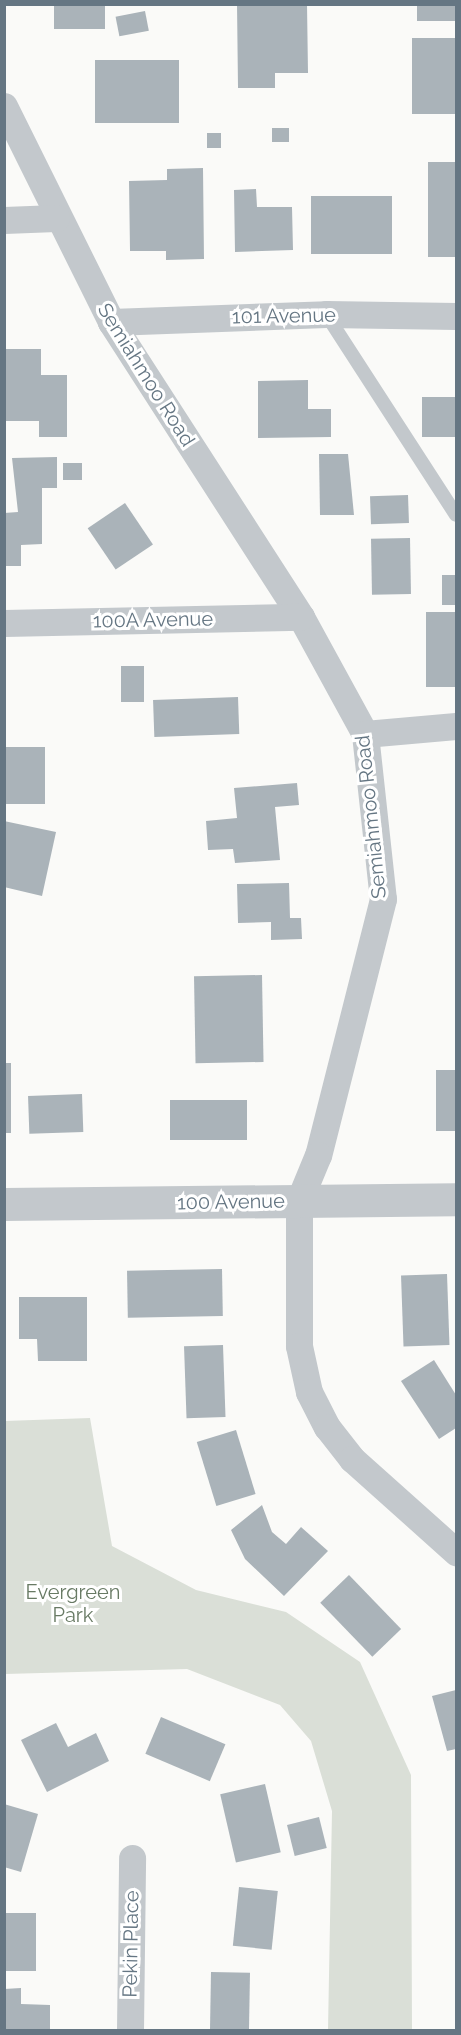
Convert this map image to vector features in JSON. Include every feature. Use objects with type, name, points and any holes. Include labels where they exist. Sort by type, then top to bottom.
[{"type":"street","name":"Semiahmoo Road","points":[[4,106],[56,218],[111,322],[301,617],[365,734],[383,898],[318,1155],[299,1201],[299,1346],[309,1392],[352,1459],[456,1552]]},
{"type":"street","points":[[4,220],[56,218]]},
{"type":"street","name":"101 Avenue","points":[[111,322],[326,314],[456,316]]},
{"type":"street","name":"100A Avenue","points":[[4,623],[301,617]]},
{"type":"street","points":[[365,734],[456,726]]},
{"type":"street","name":"100 Avenue","points":[[4,1204],[456,1199]]},
{"type":"street","name":"Pekin Place","points":[[130,2031],[132,1858]]},
{"type":"lane","points":[[326,314],[456,515]]},
{"type":"green space","name":"Evergreen Park","points":[[90,1418],[112,1546],[196,1590],[286,1612],[360,1662],[411,1775],[412,2030],[328,2030],[332,1811],[311,1741],[280,1705],[187,1669],[5,1674],[5,1421]]},
{"type":"building","points":[[54,4],[105,4],[105,29],[54,29]]},
{"type":"building","points":[[237,4],[307,4],[308,73],[275,73],[275,88],[238,88]]},
{"type":"building","points":[[417,4],[456,4],[456,21],[417,21]]},
{"type":"building","points":[[145,11],[149,31],[119,36],[116,17]]},
{"type":"building","points":[[412,38],[456,38],[456,114],[412,114]]},
{"type":"building","points":[[95,60],[179,60],[179,123],[95,123]]},
{"type":"building","points":[[272,128],[289,128],[289,142],[272,142]]},
{"type":"building","points":[[207,133],[221,133],[221,148],[207,148]]},
{"type":"building","points":[[428,162],[456,162],[456,257],[428,257]]},
{"type":"building","points":[[203,168],[204,259],[166,260],[166,251],[130,251],[129,181],[167,180],[167,169]]},
{"type":"building","points":[[256,189],[257,207],[292,207],[293,250],[235,252],[234,190]]},
{"type":"building","points":[[311,196],[392,196],[392,254],[311,254]]},
{"type":"building","points":[[4,349],[41,349],[41,375],[67,375],[67,437],[39,437],[39,421],[4,421]]},
{"type":"building","points":[[308,380],[308,409],[331,409],[331,437],[258,438],[258,381]]},
{"type":"building","points":[[422,397],[456,397],[456,437],[422,437]]},
{"type":"building","points":[[319,454],[348,454],[354,515],[320,515]]},
{"type":"building","points":[[57,457],[57,488],[42,488],[42,544],[21,545],[21,566],[4,566],[4,513],[18,512],[12,458]]},
{"type":"building","points":[[63,463],[82,463],[82,480],[63,480]]},
{"type":"building","points":[[408,495],[409,523],[371,524],[370,496]]},
{"type":"building","points":[[125,503],[153,544],[116,570],[88,528]]},
{"type":"building","points":[[410,538],[411,594],[372,595],[371,539]]},
{"type":"building","points":[[442,575],[456,575],[456,605],[442,605]]},
{"type":"building","points":[[426,612],[456,612],[456,687],[426,687]]},
{"type":"building","points":[[121,666],[144,666],[144,702],[121,702]]},
{"type":"building","points":[[238,697],[239,734],[154,737],[153,700]]},
{"type":"building","points":[[4,747],[45,747],[45,804],[4,804]]},
{"type":"building","points":[[297,783],[299,805],[275,807],[280,860],[235,863],[233,849],[208,850],[206,821],[237,818],[234,788]]},
{"type":"building","points":[[4,821],[56,832],[42,896],[4,887]]},
{"type":"building","points":[[289,883],[290,918],[301,918],[302,939],[271,940],[271,922],[238,923],[237,884]]},
{"type":"building","points":[[262,975],[264,1062],[196,1063],[194,976]]},
{"type":"building","points":[[4,1063],[11,1063],[11,1133],[4,1133]]},
{"type":"building","points":[[436,1070],[456,1070],[456,1131],[436,1131]]},
{"type":"building","points":[[82,1094],[83,1132],[29,1134],[28,1096]]},
{"type":"building","points":[[170,1100],[247,1100],[247,1140],[170,1140]]},
{"type":"building","points":[[222,1269],[223,1316],[128,1318],[127,1271]]},
{"type":"building","points":[[447,1274],[449,1345],[404,1347],[401,1276]]},
{"type":"building","points":[[19,1297],[87,1297],[87,1361],[38,1361],[37,1339],[19,1339]]},
{"type":"building","points":[[223,1345],[226,1417],[187,1418],[184,1346]]},
{"type":"building","points":[[434,1360],[456,1395],[456,1428],[439,1439],[401,1381]]},
{"type":"building","points":[[236,1430],[256,1494],[216,1506],[197,1442]]},
{"type":"building","points":[[262,1505],[272,1532],[286,1544],[301,1527],[328,1551],[284,1596],[245,1559],[231,1530]]},
{"type":"building","points":[[349,1575],[401,1629],[372,1657],[320,1603]]},
{"type":"building","points":[[456,1690],[456,1749],[447,1751],[432,1696]]},
{"type":"building","points":[[161,1717],[225,1744],[210,1781],[145,1754]]},
{"type":"building","points":[[56,1723],[68,1747],[96,1733],[109,1761],[47,1792],[21,1740]]},
{"type":"building","points":[[265,1784],[281,1852],[236,1863],[220,1794]]},
{"type":"building","points":[[4,1804],[38,1814],[21,1872],[4,1867]]},
{"type":"building","points":[[319,1817],[327,1848],[295,1856],[287,1825]]},
{"type":"building","points":[[239,1887],[278,1891],[272,1950],[233,1946]]},
{"type":"building","points":[[4,1913],[36,1913],[36,1971],[4,1971]]},
{"type":"building","points":[[211,1972],[250,1973],[249,2030],[210,2030]]},
{"type":"building","points":[[21,1988],[21,2004],[50,2005],[50,2030],[4,2030],[4,1989]]}]
